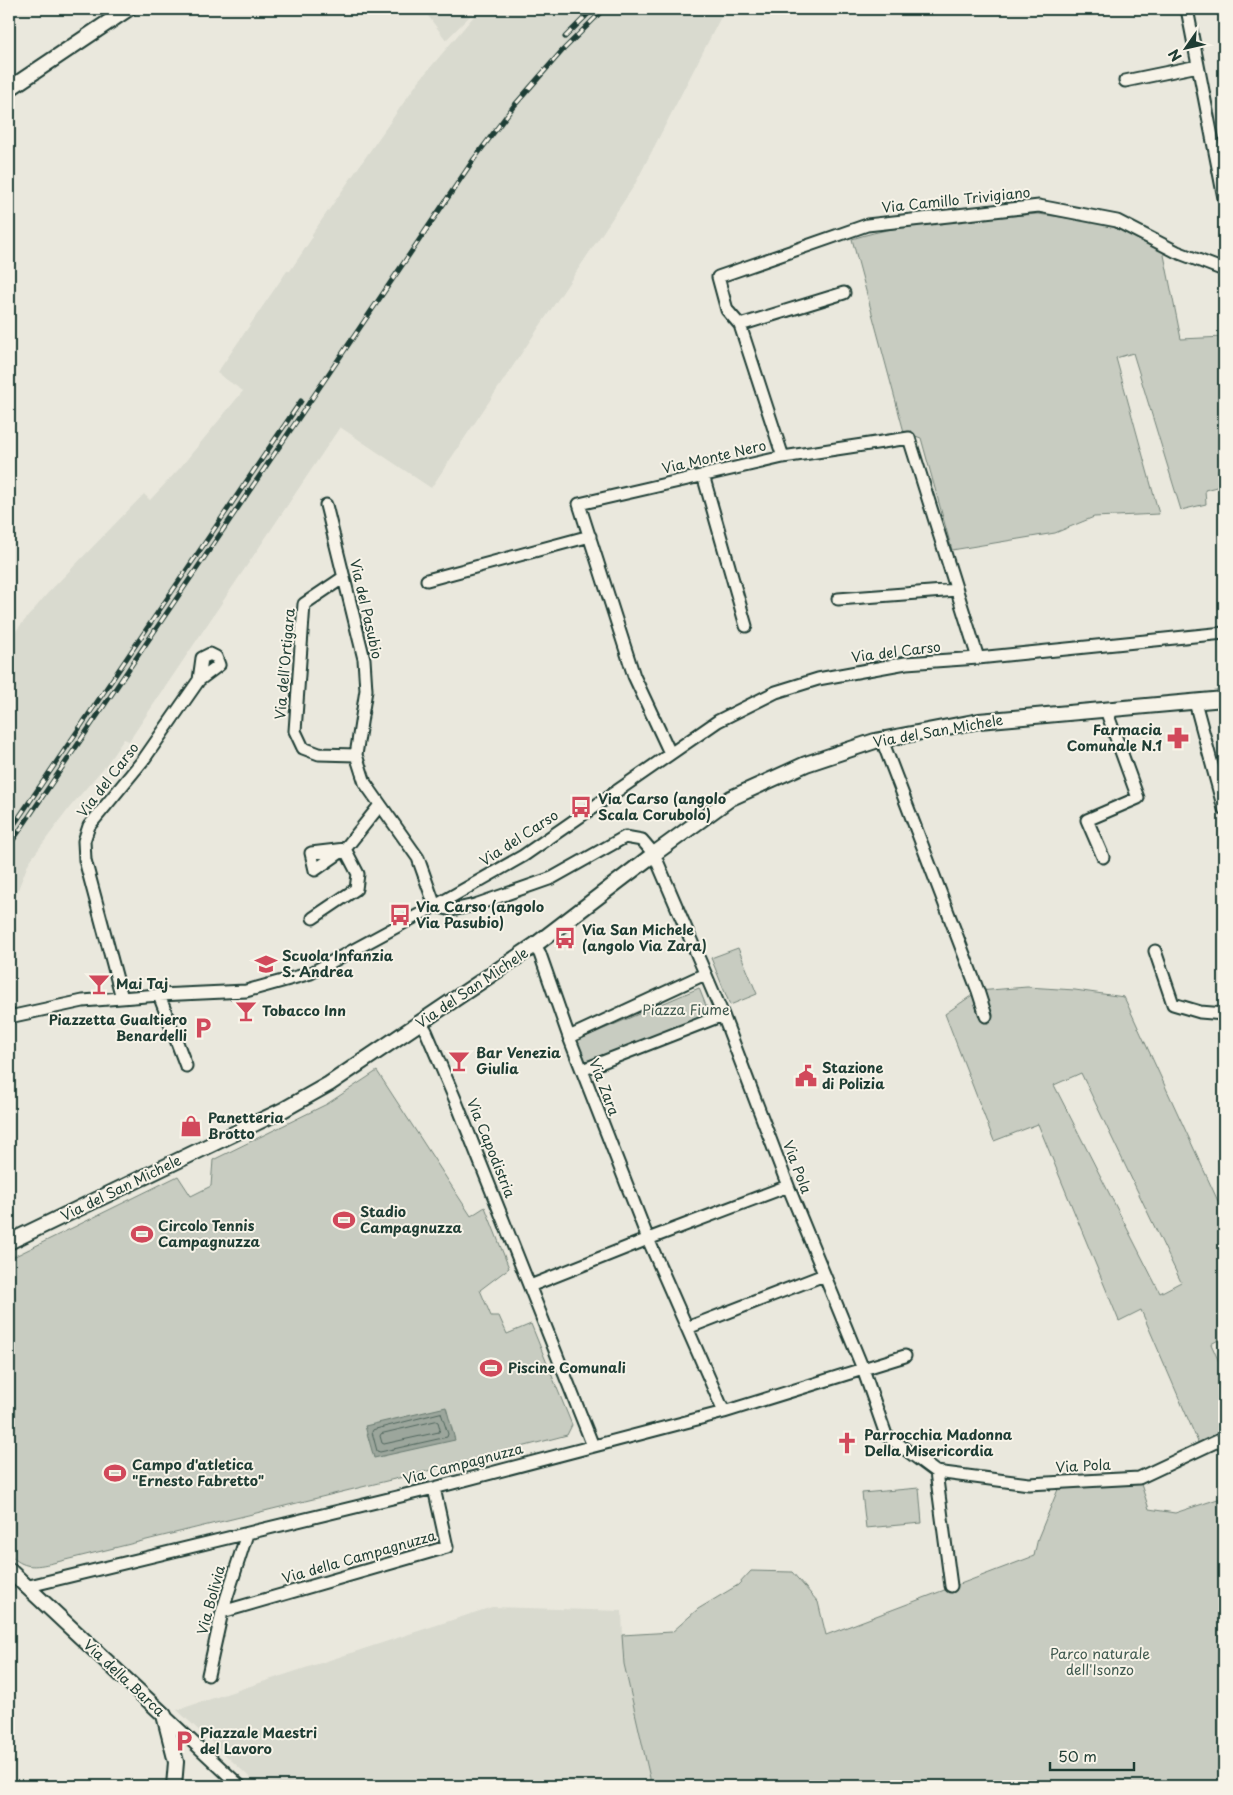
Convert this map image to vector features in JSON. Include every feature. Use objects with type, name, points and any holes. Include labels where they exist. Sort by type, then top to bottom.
[{"type":"main road","points":[[9,89],[128,9]]},
{"type":"main road","name":"Via del San Michele","points":[[9,1242],[283,1110],[329,1084],[535,946],[654,854],[731,798],[806,764],[882,740],[979,721],[1224,699]]},
{"type":"main road","name":"Via della Barca","points":[[9,1570],[24,1587],[164,1715]]},
{"type":"main road","points":[[164,1715],[176,1762],[174,1786]]},
{"type":"street","points":[[1187,9],[1224,195]]},
{"type":"street","points":[[1125,82],[1198,66]]},
{"type":"street","name":"Via Camillo Trivigiano","points":[[718,277],[866,225],[1039,206],[1117,221],[1177,252],[1224,270]]},
{"type":"street","name":"Via Monte Nero","points":[[670,753],[634,676],[579,504],[782,457],[740,325],[727,310],[718,277]]},
{"type":"street","points":[[740,325],[844,293]]},
{"type":"street","points":[[782,457],[909,438],[978,658]]},
{"type":"street","points":[[703,475],[746,626]]},
{"type":"street","name":"Via del Pasubio","points":[[326,505],[364,659],[366,690],[356,755],[365,783],[418,858],[436,906]]},
{"type":"street","points":[[427,580],[590,536]]},
{"type":"street","name":"Via dell'Ortigara","points":[[344,577],[304,604],[294,731],[303,748],[319,754],[356,755]]},
{"type":"street","points":[[838,599],[957,590]]},
{"type":"street","name":"Via del Carso","points":[[9,1017],[83,1001],[246,991],[311,973],[436,906],[523,856],[718,721],[776,692],[818,679],[906,663],[978,658],[1224,633]]},
{"type":"street","name":"Via del Carso","points":[[122,998],[85,860],[84,841],[89,826],[144,758],[200,680]]},
{"type":"street","points":[[1195,702],[1224,809]]},
{"type":"street","points":[[1103,857],[1087,820],[1138,798],[1106,710]]},
{"type":"street","points":[[882,740],[986,1016]]},
{"type":"street","points":[[312,918],[356,889],[358,874],[345,849],[380,805]]},
{"type":"street","points":[[436,906],[452,910],[475,905],[552,878],[625,837],[642,840],[654,854]]},
{"type":"street","name":"Via Pola","points":[[654,854],[723,1015],[788,1186],[863,1369],[886,1435],[936,1472],[1029,1484],[1139,1478],[1224,1438]]},
{"type":"street","name":"Via Zara","points":[[535,946],[540,954],[569,1037],[648,1239],[724,1412]]},
{"type":"street","points":[[1155,951],[1173,1004],[1200,1012],[1224,1014]]},
{"type":"street","points":[[569,1037],[705,974]]},
{"type":"street","points":[[161,995],[186,1066]]},
{"type":"street","points":[[582,1070],[723,1015]]},
{"type":"street","name":"Via Capodistria","points":[[421,1023],[455,1099],[593,1446]]},
{"type":"street","points":[[530,1286],[788,1186]]},
{"type":"street","points":[[687,1328],[824,1275]]},
{"type":"street","name":"Via Campagnuzza","points":[[24,1587],[434,1488],[724,1412],[905,1356]]},
{"type":"street","points":[[936,1472],[952,1586]]},
{"type":"street","name":"Via della Campagnuzza","points":[[222,1612],[447,1547],[434,1488]]},
{"type":"street","name":"Via Bolivia","points":[[208,1674],[222,1612],[247,1534]]},
{"type":"street","name":"Via della Barca","points":[[164,1715],[240,1786]]},
{"type":"shaded area","points":[[423,9],[477,9],[446,40]]},
{"type":"shaded area","points":[[480,9],[725,9],[634,186],[431,488],[340,427],[129,741],[124,739],[106,765],[70,807],[29,862],[9,912],[9,639],[47,594],[144,494],[150,500],[179,469],[243,391],[217,373],[287,271],[290,271],[312,238],[312,234],[418,82]]},
{"type":"shaded area","points":[[492,1607],[622,1611],[624,1664],[650,1778],[650,1786],[259,1786],[177,1710]]},
{"type":"green space","points":[[1038,214],[1105,223],[1118,227],[1163,250],[1181,339],[1224,337],[1224,485],[1205,490],[1206,504],[1181,510],[1133,353],[1116,358],[1159,514],[1094,517],[1055,533],[952,550],[921,438],[904,432],[852,239],[920,224]]},
{"type":"green space","points":[[738,948],[757,994],[730,1005],[711,958]]},
{"type":"green space","points":[[1027,987],[1075,990],[1124,997],[1224,1214],[1224,1337],[1211,1344],[1224,1373],[1224,1438],[1201,1449],[1141,1310],[1119,1321],[1038,1124],[994,1141],[945,1014],[978,991]],"holes":[[[1081,1073],[1181,1282],[1160,1293],[1054,1085]]]},
{"type":"green space","name":"Piazza Fiume","points":[[699,988],[710,1016],[584,1063],[576,1041]]},
{"type":"green space","points":[[377,1071],[471,1216],[485,1207],[509,1268],[480,1290],[491,1316],[499,1316],[507,1334],[531,1324],[572,1425],[567,1435],[53,1563],[29,1566],[14,1559],[9,1554],[9,1259],[178,1176],[191,1196],[211,1186],[213,1160],[327,1104]]},
{"type":"green space","name":"Parco naturale dell'Isonzo","points":[[1139,1478],[1149,1509],[1175,1513],[1224,1497],[1224,1786],[650,1786],[650,1778],[624,1664],[622,1635],[672,1632],[698,1609],[738,1585],[751,1571],[792,1572],[818,1602],[826,1635],[1034,1556],[1038,1538],[1061,1482]]},
{"type":"green space","points":[[919,1488],[922,1523],[866,1528],[862,1493]]},
{"type":"water","points":[[446,1407],[455,1440],[374,1458],[365,1426]]},
{"type":"railway","points":[[565,37],[593,9]]},
{"type":"railway","points":[[9,846],[474,159],[513,107],[562,51],[604,9]]},
{"type":"railway","points":[[9,832],[301,401]]},
{"type":"place","name":"Farmacia Comunale N.1","points":[[1178,738]]},
{"type":"place","name":"Via Carso (angolo Scala Corubolo)","points":[[581,807]]},
{"type":"place","name":"Via Carso (angolo Via Pasubio)","points":[[400,915]]},
{"type":"place","name":"Via San Michele (angolo Via Zara)","points":[[565,938]]},
{"type":"place","name":"Scuola Infanzia S. Andrea","points":[[266,964]]},
{"type":"place","name":"Mai Taj","points":[[99,984]]},
{"type":"place","name":"Tobacco Inn","points":[[246,1011]]},
{"type":"place","name":"Piazzetta Gualtiero Benardelli","points":[[203,1028]]},
{"type":"place","name":"Bar Venezia Giulia","points":[[459,1061]]},
{"type":"place","name":"Stazione di Polizia","points":[[806,1076]]},
{"type":"place","name":"Panetteria Brotto","points":[[191,1126]]},
{"type":"place","name":"Stadio Campagnuzza","points":[[344,1220]]},
{"type":"place","name":"Circolo Tennis Campagnuzza","points":[[142,1234]]},
{"type":"place","name":"Piscine Comunali","points":[[491,1368]]},
{"type":"place","name":"Parrocchia Madonna Della Misericordia","points":[[847,1443]]},
{"type":"place","name":"Campo d'atletica \"Ernesto Fabretto\"","points":[[115,1473]]},
{"type":"place","name":"Piazzale Maestri del Lavoro","points":[[184,1741]]}]
